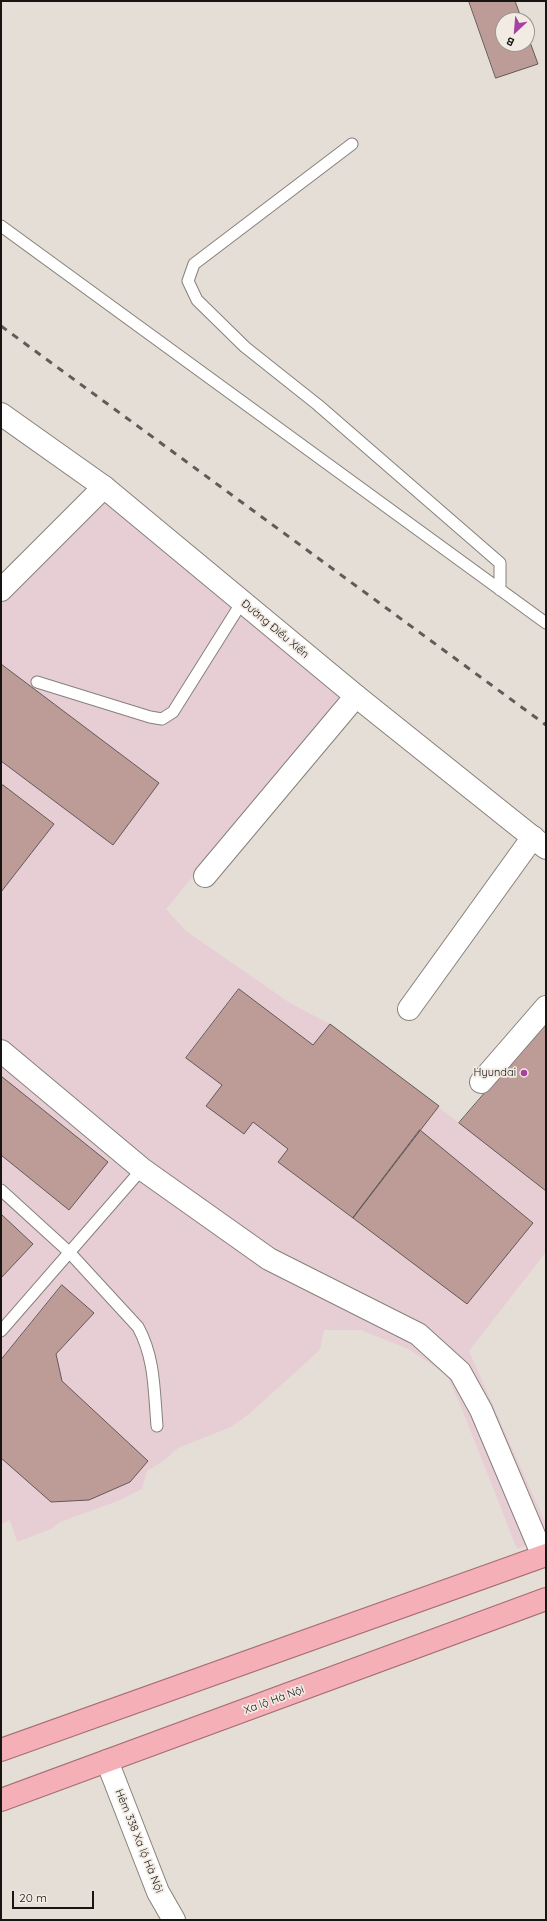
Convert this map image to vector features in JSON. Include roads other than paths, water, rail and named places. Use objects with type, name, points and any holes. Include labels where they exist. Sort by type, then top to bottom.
[{"type":"highway","points":[[1,1750],[545,1556]]},
{"type":"highway","name":"Xa lộ Hà Nội","points":[[1,1800],[546,1599]]},
{"type":"street","name":"Đường Điểu Xiển","points":[[1,414],[104,487],[356,696],[540,842]]},
{"type":"street","points":[[1,590],[104,487]]},
{"type":"street","points":[[205,876],[356,696]]},
{"type":"street","points":[[409,1009],[540,842]]},
{"type":"street","points":[[481,1082],[546,1007]]},
{"type":"street","points":[[1,1052],[142,1169],[269,1259],[418,1334],[460,1372],[481,1410],[545,1556]]},
{"type":"street","name":"Hẻm 338 Xa lộ Hà Nội","points":[[107,1761],[158,1892],[174,1920]]},
{"type":"lane","points":[[352,144],[194,264],[188,281],[197,300],[245,347],[318,405],[500,563],[500,590]]},
{"type":"lane","points":[[1,226],[546,623]]},
{"type":"lane","points":[[37,682],[143,716],[162,719],[173,712],[242,602]]},
{"type":"lane","points":[[1,1331],[142,1169]]},
{"type":"lane","points":[[1,1190],[69,1252],[138,1327],[146,1342],[153,1371],[157,1426]]},
{"type":"railway","points":[[1,326],[546,725]]},
{"type":"place","name":"Hyundai","points":[[524,1073]]}]
